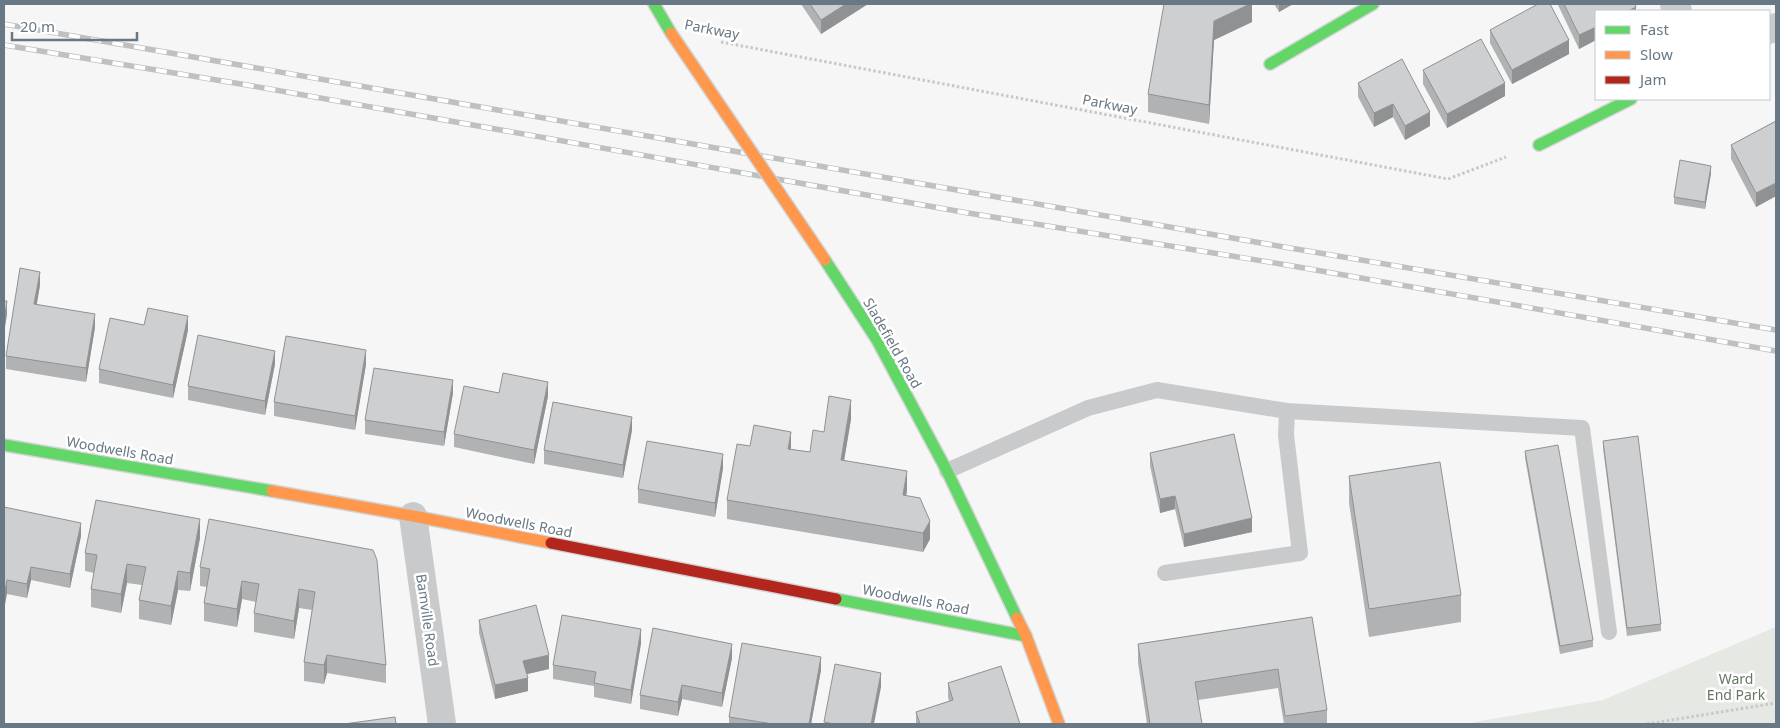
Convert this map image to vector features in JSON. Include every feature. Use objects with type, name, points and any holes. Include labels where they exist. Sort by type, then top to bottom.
[{"type":"street","name":"Sladefield Road","points":[[654,4],[671,33],[877,340],[947,471],[1026,636],[1059,724]]},
{"type":"street","points":[[1270,64],[1373,4]]},
{"type":"street","points":[[1539,145],[1629,100]]},
{"type":"street","name":"Woodwells Road","points":[[4,445],[413,516],[1026,636]]},
{"type":"street","name":"Bamville Road","points":[[413,516],[442,724]]},
{"type":"lane","points":[[947,471],[1088,408],[1157,390],[1287,411],[1582,428],[1609,632]]},
{"type":"lane","points":[[1165,573],[1300,553],[1286,435],[1287,411]]},
{"type":"path","name":"Parkway","points":[[671,33],[1448,179],[1539,145]]},
{"type":"path","points":[[1647,724],[1776,703]]},
{"type":"green space","name":"Ward End Park","points":[[1776,627],[1776,724],[1467,724],[1603,700]]},
{"type":"building","points":[[810,4],[846,4],[821,20]]},
{"type":"building","points":[[1164,4],[1250,4],[1214,21],[1209,105],[1148,94]]},
{"type":"building","points":[[1538,4],[1550,4],[1569,40],[1512,70],[1490,30]]},
{"type":"building","points":[[1564,4],[1635,4],[1636,7],[1630,10],[1595,10],[1595,27],[1579,35]]},
{"type":"building","points":[[1481,39],[1505,83],[1447,114],[1423,70]]},
{"type":"building","points":[[1402,59],[1430,112],[1405,126],[1393,104],[1374,113],[1358,83]]},
{"type":"building","points":[[1776,121],[1776,183],[1756,193],[1731,145]]},
{"type":"building","points":[[1680,160],[1711,166],[1705,202],[1674,197]]},
{"type":"building","points":[[20,268],[40,272],[34,304],[95,314],[86,368],[6,356]]},
{"type":"building","points":[[4,301],[7,301],[4,320]]},
{"type":"building","points":[[148,308],[188,316],[173,385],[99,369],[110,318],[144,325]]},
{"type":"building","points":[[198,335],[275,351],[265,401],[188,386]]},
{"type":"building","points":[[286,336],[366,350],[355,416],[274,402]]},
{"type":"building","points":[[374,368],[453,380],[444,432],[365,420]]},
{"type":"building","points":[[503,373],[548,382],[534,450],[454,434],[464,386],[499,393]]},
{"type":"building","points":[[829,396],[851,400],[841,460],[907,471],[903,495],[920,498],[930,521],[923,533],[727,500],[737,444],[750,446],[754,425],[791,432],[788,449],[810,452],[813,430],[824,432]]},
{"type":"building","points":[[553,402],[632,417],[623,465],[544,450]]},
{"type":"building","points":[[1234,434],[1252,518],[1184,534],[1175,496],[1160,499],[1150,453]]},
{"type":"building","points":[[1638,436],[1661,624],[1627,628],[1603,441]]},
{"type":"building","points":[[647,441],[723,454],[715,503],[638,489]]},
{"type":"building","points":[[1558,445],[1593,640],[1560,646],[1525,451]]},
{"type":"building","points":[[1440,462],[1461,595],[1369,609],[1349,476]]},
{"type":"building","points":[[96,500],[200,519],[190,573],[178,571],[171,606],[139,600],[146,567],[127,564],[121,594],[91,589],[97,555],[85,553]]},
{"type":"building","points":[[4,507],[81,523],[70,574],[31,567],[27,584],[7,580],[4,596]]},
{"type":"building","points":[[209,519],[373,550],[377,560],[386,665],[327,655],[324,665],[304,662],[315,592],[299,589],[294,621],[254,613],[259,584],[242,581],[237,609],[204,603],[210,569],[200,567]]},
{"type":"building","points":[[536,605],[549,655],[523,661],[528,678],[495,685],[479,620]]},
{"type":"building","points":[[562,615],[641,629],[631,690],[594,683],[596,672],[553,665]]},
{"type":"building","points":[[1312,617],[1327,710],[1285,716],[1278,669],[1195,682],[1202,724],[1150,724],[1138,644]]},
{"type":"building","points":[[653,628],[732,644],[722,693],[682,685],[678,702],[640,695]]},
{"type":"building","points":[[742,643],[821,657],[809,724],[773,724],[729,717]]},
{"type":"building","points":[[835,664],[881,673],[871,724],[834,724],[824,722]]},
{"type":"building","points":[[1001,666],[1020,724],[920,724],[916,712],[953,700],[948,683]]},
{"type":"building","points":[[395,717],[396,724],[344,724]]},
{"type":"railway","points":[[4,24],[1290,248],[1776,330]]},
{"type":"railway","points":[[4,45],[253,86],[968,213],[1287,265],[1776,351]]},
{"type":"traffic: fast","points":[[654,4],[671,33]]},
{"type":"traffic: fast","points":[[1270,64],[1373,4]]},
{"type":"traffic: fast","points":[[1539,145],[1629,100]]},
{"type":"traffic: fast","points":[[825,260],[877,340],[947,471],[1017,618]]},
{"type":"traffic: fast","points":[[4,445],[272,491]]},
{"type":"traffic: fast","points":[[836,599],[1026,636]]},
{"type":"traffic: slow","points":[[671,33],[825,260]]},
{"type":"traffic: slow","points":[[272,491],[551,543]]},
{"type":"traffic: slow","points":[[1017,618],[1026,636],[1059,724]]},
{"type":"traffic: jam","points":[[551,543],[836,599]]}]
